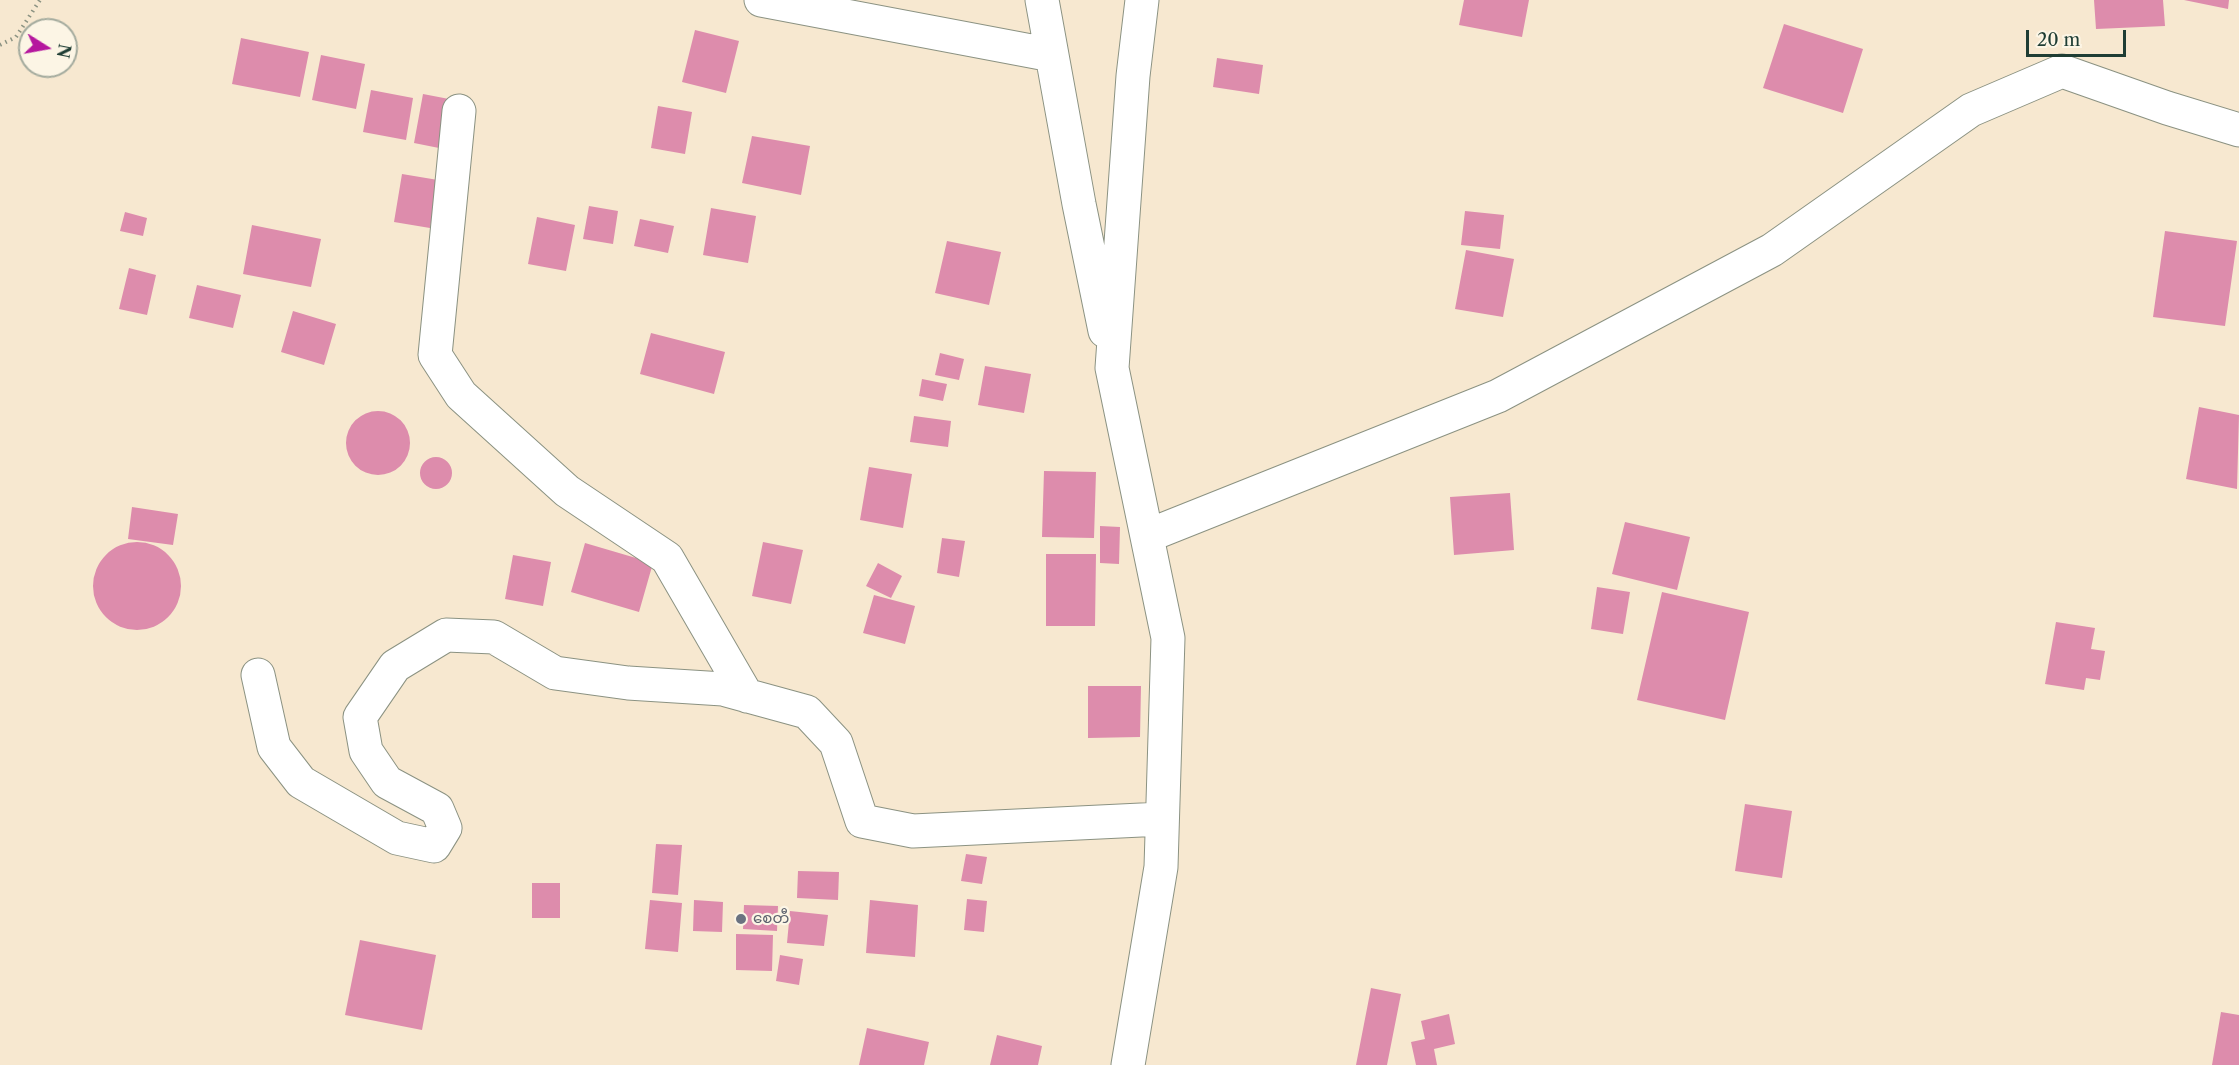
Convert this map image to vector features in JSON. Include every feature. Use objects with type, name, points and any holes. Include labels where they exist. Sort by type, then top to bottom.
[{"type":"street","points":[[761,0],[794,4],[1052,55]]},
{"type":"street","points":[[1042,0],[1078,204],[1168,638],[1161,867],[1128,1065]]},
{"type":"street","points":[[1113,368],[1133,76],[1142,0]]},
{"type":"street","points":[[1147,536],[1498,396],[1772,250],[1971,110],[2062,71],[2167,108],[2239,129]]},
{"type":"street","points":[[459,111],[435,355],[461,395],[567,491],[667,558],[747,696]]},
{"type":"street","points":[[258,675],[274,747],[301,782],[397,838],[434,846],[445,828],[436,809],[387,782],[366,751],[360,717],[395,666],[446,635],[494,637],[555,673],[628,683],[723,689],[807,712],[836,743],[862,821],[913,831],[1162,819]]},
{"type":"path","points":[[0,45],[16,37],[40,0]]},
{"type":"building","points":[[1464,0],[1529,0],[1522,37],[1459,25]]},
{"type":"building","points":[[2094,0],[2163,0],[2165,26],[2096,29]]},
{"type":"building","points":[[2184,0],[2229,0],[2228,9]]},
{"type":"building","points":[[1784,24],[1863,49],[1843,113],[1763,88]]},
{"type":"building","points":[[695,30],[739,41],[726,93],[682,82]]},
{"type":"building","points":[[241,38],[309,52],[300,97],[232,84]]},
{"type":"building","points":[[321,55],[365,64],[356,109],[312,100]]},
{"type":"building","points":[[1217,58],[1263,65],[1259,94],[1213,87]]},
{"type":"building","points":[[371,90],[413,98],[406,140],[363,132]]},
{"type":"building","points":[[423,94],[449,99],[439,148],[414,143]]},
{"type":"building","points":[[658,106],[692,112],[685,154],[651,148]]},
{"type":"building","points":[[752,136],[810,146],[801,195],[742,183]]},
{"type":"building","points":[[402,174],[438,180],[430,228],[394,222]]},
{"type":"building","points":[[589,206],[618,211],[613,244],[583,239]]},
{"type":"building","points":[[711,208],[756,216],[748,263],[703,255]]},
{"type":"building","points":[[1465,211],[1504,215],[1500,249],[1461,245]]},
{"type":"building","points":[[125,212],[147,218],[143,236],[120,231]]},
{"type":"building","points":[[537,217],[575,225],[566,271],[528,264]]},
{"type":"building","points":[[640,219],[674,226],[668,253],[634,246]]},
{"type":"building","points":[[252,225],[321,239],[311,287],[243,274]]},
{"type":"building","points":[[2165,231],[2237,241],[2225,326],[2153,317]]},
{"type":"building","points":[[947,241],[1001,252],[989,305],[935,293]]},
{"type":"building","points":[[1466,250],[1514,259],[1503,317],[1455,309]]},
{"type":"building","points":[[129,268],[156,275],[147,315],[119,309]]},
{"type":"building","points":[[197,285],[241,295],[233,328],[189,318]]},
{"type":"building","points":[[293,311],[336,324],[324,365],[281,352]]},
{"type":"building","points":[[651,333],[725,352],[714,394],[640,374]]},
{"type":"building","points":[[940,353],[964,359],[959,380],[935,375]]},
{"type":"building","points":[[985,366],[1031,374],[1024,413],[978,405]]},
{"type":"building","points":[[922,379],[947,384],[943,401],[919,396]]},
{"type":"building","points":[[2199,407],[2239,415],[2237,489],[2186,479]]},
{"type":"building","points":[[378,411],[396,417],[404,425],[410,443],[404,461],[396,469],[378,475],[360,469],[352,461],[346,443],[352,425],[360,417]]},
{"type":"building","points":[[914,416],[951,421],[948,447],[910,442]]},
{"type":"building","points":[[436,457],[447,462],[452,473],[447,484],[436,489],[425,484],[420,473],[425,462]]},
{"type":"building","points":[[869,467],[912,474],[903,528],[860,520]]},
{"type":"building","points":[[1044,471],[1096,472],[1094,538],[1042,537]]},
{"type":"building","points":[[1510,493],[1514,550],[1454,555],[1450,497]]},
{"type":"building","points":[[132,507],[178,514],[173,545],[128,539]]},
{"type":"building","points":[[1625,522],[1690,537],[1677,590],[1612,574]]},
{"type":"building","points":[[1100,526],[1120,527],[1119,564],[1100,563]]},
{"type":"building","points":[[942,538],[965,541],[959,577],[937,573]]},
{"type":"building","points":[[137,542],[154,545],[168,555],[178,569],[181,586],[178,603],[168,617],[154,627],[137,630],[120,627],[106,617],[96,603],[93,586],[96,569],[106,555],[120,545]]},
{"type":"building","points":[[763,542],[803,550],[791,604],[752,596]]},
{"type":"building","points":[[585,543],[653,563],[639,612],[571,592]]},
{"type":"building","points":[[1046,554],[1096,554],[1095,626],[1046,626]]},
{"type":"building","points":[[513,555],[551,562],[543,606],[505,599]]},
{"type":"building","points":[[878,563],[902,576],[891,598],[866,586]]},
{"type":"building","points":[[1597,587],[1630,592],[1623,634],[1591,629]]},
{"type":"building","points":[[1662,592],[1749,612],[1725,720],[1637,700]]},
{"type":"building","points":[[874,595],[915,606],[905,644],[863,633]]},
{"type":"building","points":[[2056,622],[2095,628],[2091,649],[2105,651],[2100,680],[2086,678],[2084,690],[2045,684]]},
{"type":"building","points":[[1088,686],[1141,686],[1140,737],[1088,738]]},
{"type":"building","points":[[1745,804],[1792,811],[1782,878],[1735,871]]},
{"type":"building","points":[[656,844],[682,845],[678,895],[652,893]]},
{"type":"building","points":[[966,854],[987,857],[982,884],[961,881]]},
{"type":"building","points":[[798,871],[839,872],[838,900],[797,898]]},
{"type":"building","points":[[532,883],[560,883],[560,918],[532,918]]},
{"type":"building","points":[[967,899],[987,901],[984,932],[964,930]]},
{"type":"building","points":[[650,900],[682,903],[678,952],[645,949]]},
{"type":"building","points":[[694,900],[723,902],[722,932],[693,931]]},
{"type":"building","points":[[870,900],[918,905],[915,957],[866,953]]},
{"type":"building","points":[[744,905],[778,906],[777,931],[743,929]]},
{"type":"building","points":[[790,911],[828,915],[824,946],[787,943]]},
{"type":"building","points":[[736,934],[773,935],[772,971],[736,970]]},
{"type":"building","points":[[360,940],[436,955],[422,1030],[345,1015]]},
{"type":"building","points":[[780,955],[803,959],[799,985],[776,981]]},
{"type":"building","points":[[1371,988],[1401,994],[1387,1065],[1356,1065]]},
{"type":"building","points":[[2221,1012],[2239,1015],[2239,1065],[2212,1065]]},
{"type":"building","points":[[1449,1014],[1455,1044],[1434,1049],[1437,1065],[1416,1065],[1411,1042],[1425,1039],[1421,1021]]},
{"type":"building","points":[[867,1028],[929,1042],[924,1065],[859,1065]]},
{"type":"building","points":[[997,1035],[1042,1046],[1038,1065],[990,1065]]},
{"type":"place","name":"စေတီ","points":[[741,919]]}]
